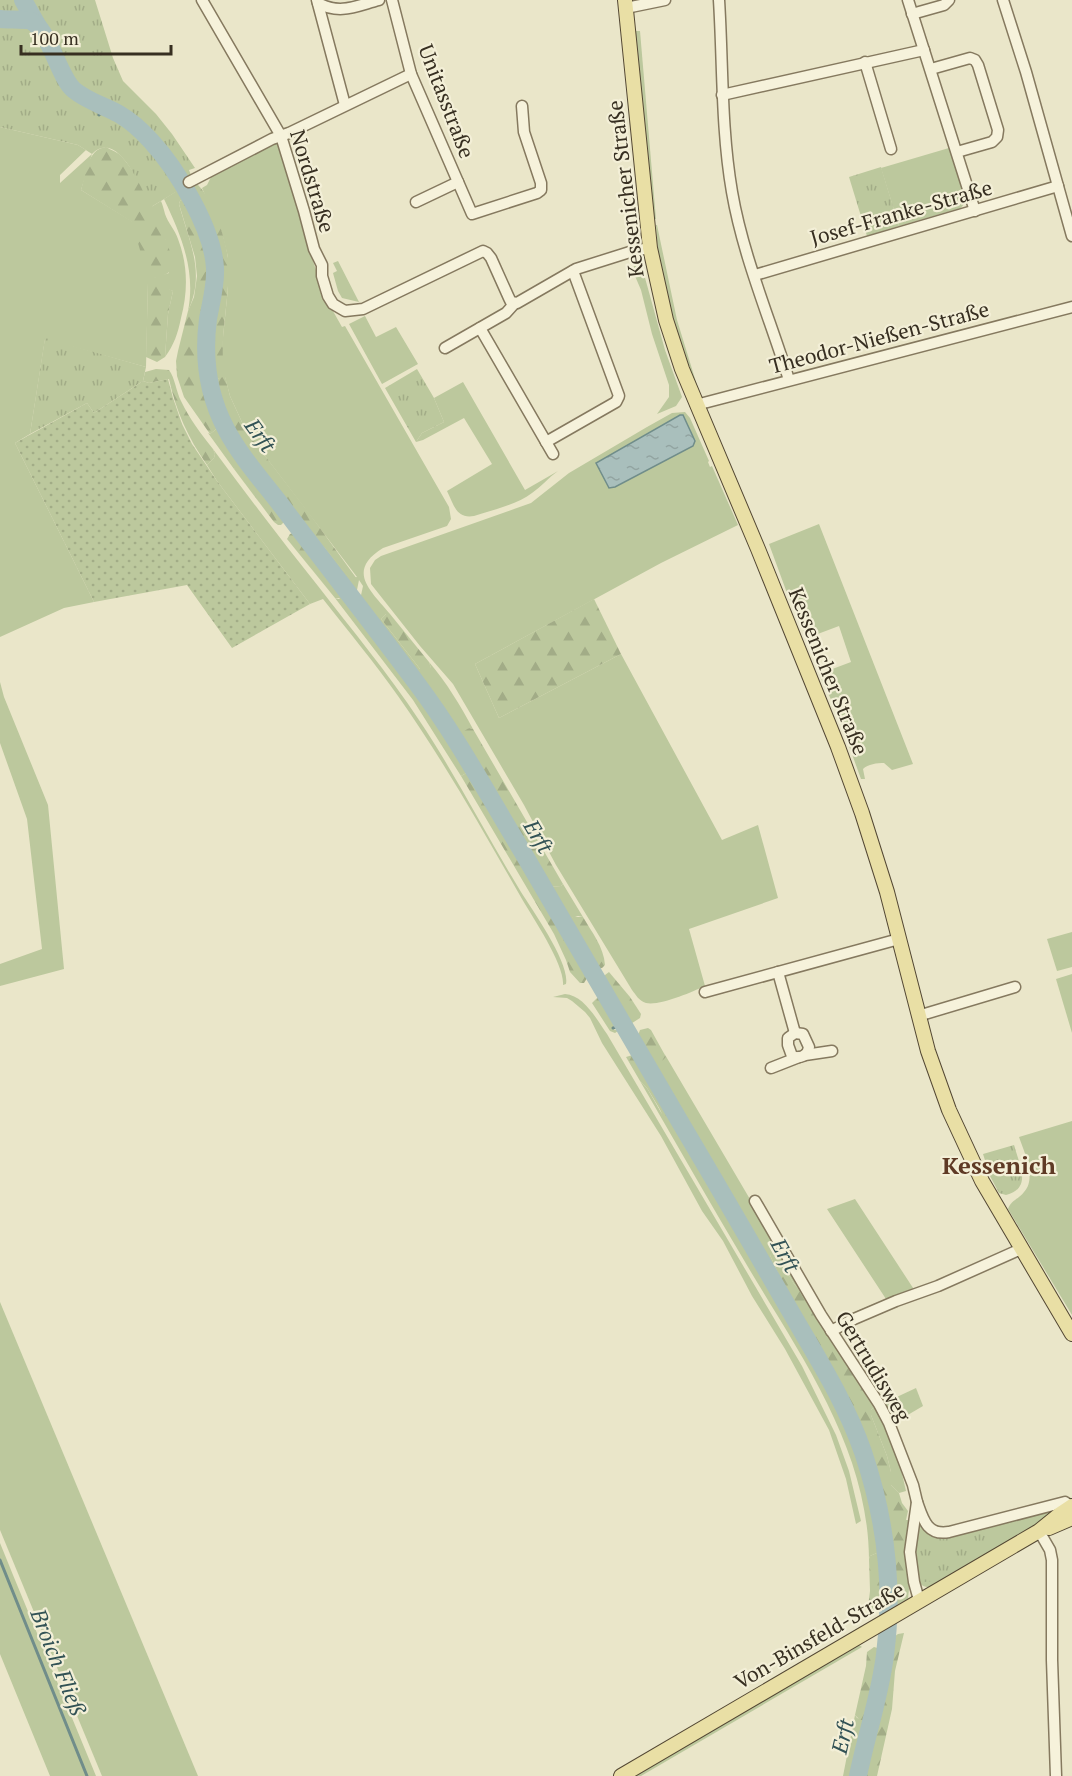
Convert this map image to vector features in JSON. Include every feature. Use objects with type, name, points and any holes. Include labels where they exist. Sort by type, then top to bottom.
[{"type":"main road","name":"Kessenicher Straße","points":[[625,4],[650,248],[668,328],[696,405],[749,526],[849,777],[876,854],[936,1076],[956,1127],[982,1181],[1072,1334]]},
{"type":"main road","name":"Von-Binsfeld-Straße","points":[[1039,1532],[1072,1506]]},
{"type":"main road","name":"Von-Binsfeld-Straße","points":[[621,1776],[919,1600],[1039,1532],[1072,1518]]},
{"type":"street","name":"Nordstraße","points":[[202,0],[281,136],[314,249],[322,265],[322,276],[328,296],[333,304],[345,311],[363,309],[483,251],[491,258],[508,298],[515,303]]},
{"type":"street","points":[[317,1],[328,8],[340,10],[379,0]]},
{"type":"street","name":"Unitasstraße","points":[[392,0],[411,74],[472,214],[541,190],[541,183],[524,132],[522,106]]},
{"type":"street","points":[[625,4],[665,0]]},
{"type":"street","points":[[719,0],[722,95],[732,191],[741,234],[789,380]]},
{"type":"street","points":[[908,0],[975,211]]},
{"type":"street","points":[[912,14],[944,5],[949,0]]},
{"type":"street","points":[[1003,0],[1072,236]]},
{"type":"street","points":[[317,1],[345,105]]},
{"type":"street","points":[[722,95],[924,50]]},
{"type":"street","points":[[931,69],[970,58],[978,65],[998,130],[998,137],[992,142],[957,152]]},
{"type":"street","points":[[865,62],[891,149]]},
{"type":"street","points":[[189,182],[411,74]]},
{"type":"street","name":"Unitasstraße","points":[[416,202],[458,182]]},
{"type":"street","name":"Josef-Franke-Straße","points":[[755,275],[1058,186]]},
{"type":"street","points":[[445,348],[506,313],[515,303],[526,299],[573,271],[633,251],[650,248]]},
{"type":"street","points":[[546,442],[616,402],[619,396],[573,271]]},
{"type":"street","name":"Theodor-Nießen-Straße","points":[[696,405],[1072,307]]},
{"type":"street","points":[[480,328],[553,454]]},
{"type":"street","points":[[705,992],[898,939]]},
{"type":"street","points":[[778,972],[795,1033]]},
{"type":"street","points":[[918,1016],[1015,987]]},
{"type":"street","points":[[795,1033],[802,1033],[810,1047],[802,1056],[790,1054],[788,1038],[795,1033]]},
{"type":"street","points":[[771,1068],[802,1056],[832,1051]]},
{"type":"street","name":"Gertrudisweg","points":[[755,1201],[831,1331],[885,1414],[913,1485],[917,1502],[910,1552],[919,1600]]},
{"type":"street","points":[[831,1331],[896,1301],[938,1287],[1021,1249]]},
{"type":"street","points":[[917,1502],[929,1528],[939,1533],[978,1525],[1057,1503],[1065,1502],[1072,1506]]},
{"type":"street","points":[[1039,1532],[1050,1550],[1052,1560],[1052,1660],[1056,1776]]},
{"type":"green space","points":[[0,0],[95,0],[113,58],[123,81],[156,114],[195,168],[189,170],[191,175],[189,184],[151,207],[128,164],[111,149],[102,148],[92,154],[78,145],[0,127]]},
{"type":"green space","points":[[635,31],[640,31],[656,219],[651,197]]},
{"type":"green space","points":[[0,127],[78,145],[86,150],[60,175],[60,183],[92,154],[81,190],[133,222],[153,278],[169,273],[166,241],[151,207],[161,201],[166,217],[177,236],[184,259],[186,278],[185,298],[178,329],[165,357],[168,314],[173,291],[148,283],[146,367],[45,339],[30,434],[15,443],[94,602],[64,608],[0,637]]},
{"type":"green space","points":[[277,142],[325,297],[342,327],[345,326],[449,507],[451,519],[447,526],[383,548],[372,556],[364,573],[369,589],[390,614],[386,614],[381,619],[420,669],[431,668],[429,662],[463,711],[473,729],[469,728],[459,739],[430,692],[360,600],[363,586],[359,580],[356,595],[298,520],[310,530],[350,578],[357,577],[246,431],[230,396],[225,377],[217,379],[214,384],[211,364],[214,365],[222,347],[228,288],[228,257],[222,233],[202,188],[207,185],[212,175]]},
{"type":"green space","points":[[106,147],[120,155],[130,167],[161,225],[174,268],[162,276],[148,278],[132,222],[81,190],[91,157],[95,152]]},
{"type":"green space","points":[[949,148],[966,201],[961,208],[899,226],[881,168]]},
{"type":"green space","points":[[881,167],[899,226],[867,236],[849,177]]},
{"type":"green space","points":[[195,182],[215,213],[228,258],[223,361],[216,365],[211,364],[210,345],[220,275],[219,263],[210,228],[188,185]]},
{"type":"green space","points":[[180,189],[185,198],[179,204],[196,270],[196,283],[188,311],[190,281],[185,253],[164,199]]},
{"type":"green space","points":[[185,198],[204,237],[210,263],[201,349],[209,402],[219,427],[210,434],[184,397],[177,376],[176,361],[188,311],[194,297],[197,276],[195,257],[179,204]]},
{"type":"green space","points":[[656,225],[677,320],[700,395],[688,371],[669,310],[660,268]]},
{"type":"green space","points":[[633,259],[638,261],[642,267],[665,350],[682,397],[676,406],[657,414],[669,397],[669,385],[635,276]]},
{"type":"green space","points":[[338,261],[359,302],[342,298],[338,291],[333,273],[337,271],[333,263]]},
{"type":"green space","points":[[148,283],[156,283],[173,291],[168,314],[165,357],[157,362],[146,357]]},
{"type":"green space","points":[[365,316],[376,337],[396,327],[418,364],[382,384],[349,324]]},
{"type":"green space","points":[[45,338],[146,367],[143,381],[94,413],[87,403],[30,434]]},
{"type":"green space","points":[[156,369],[169,370],[184,407],[213,449],[214,458],[207,465],[184,424],[169,379],[149,383],[143,381],[145,372]]},
{"type":"green space","points":[[417,369],[434,398],[444,422],[422,433],[416,442],[385,388]]},
{"type":"green space","points":[[225,376],[230,396],[246,431],[357,579],[350,579],[310,530],[298,520],[249,456],[229,422],[214,384],[217,379]]},
{"type":"green space","points":[[168,379],[182,424],[192,444],[217,481],[310,604],[232,648],[187,585],[94,602],[15,443],[87,403],[94,413],[143,381],[149,383]]},
{"type":"green space","points":[[463,382],[525,490],[558,471],[535,491],[519,501],[474,516],[459,513],[447,491],[492,464],[464,418],[416,442],[422,433],[444,422],[434,398]]},
{"type":"green space","points":[[685,412],[690,418],[710,467],[712,466],[738,525],[661,563],[475,664],[499,718],[621,654],[722,840],[758,825],[778,898],[689,929],[705,986],[676,998],[646,1003],[641,1001],[632,990],[556,865],[524,805],[453,684],[371,584],[370,568],[381,556],[531,503],[569,473],[672,413]]},
{"type":"green space","points":[[219,427],[244,463],[234,469],[208,433],[210,434]]},
{"type":"green space","points":[[213,449],[419,720],[550,937],[562,963],[566,984],[563,985],[559,966],[540,929],[463,796],[415,721],[380,671],[323,599],[310,604],[217,481],[207,465],[214,458]]},
{"type":"green space","points":[[244,463],[285,517],[286,520],[281,525],[274,522],[234,469],[238,464]]},
{"type":"green space","points":[[819,524],[913,764],[892,770],[884,763],[870,765],[863,769],[865,779],[861,779],[836,710],[819,674],[851,662],[839,626],[807,638],[769,544]]},
{"type":"green space","points":[[296,532],[343,592],[341,598],[335,598],[287,539],[290,534]]},
{"type":"green space","points":[[343,592],[425,700],[470,771],[461,776],[413,700],[335,598],[339,599]]},
{"type":"green space","points":[[594,599],[621,654],[499,718],[475,664]]},
{"type":"green space","points":[[386,614],[390,614],[429,662],[431,668],[427,673],[420,669],[381,619]]},
{"type":"green space","points":[[0,682],[48,805],[64,969],[0,986],[0,964],[42,949],[27,819],[0,743]]},
{"type":"green space","points":[[469,728],[473,729],[563,884],[561,886],[547,885],[459,739],[461,733]]},
{"type":"green space","points":[[470,771],[589,975],[584,983],[580,983],[570,972],[554,934],[461,776]]},
{"type":"green space","points":[[563,884],[583,917],[578,916],[567,922],[547,885],[550,887]]},
{"type":"green space","points":[[573,917],[583,917],[597,940],[604,958],[605,965],[602,968],[594,968],[567,922]]},
{"type":"green space","points":[[1072,932],[1072,967],[1057,971],[1047,939]]},
{"type":"green space","points":[[609,972],[641,1014],[640,1018],[629,1025],[601,978]]},
{"type":"green space","points":[[1072,974],[1072,1033],[1056,979]]},
{"type":"green space","points":[[572,995],[584,1003],[607,1034],[802,1366],[836,1435],[849,1471],[861,1521],[856,1524],[846,1479],[829,1430],[785,1349],[752,1296],[723,1241],[702,1211],[661,1136],[602,1043],[590,1018],[567,998],[553,997]]},
{"type":"green space","points":[[599,996],[619,1024],[613,1026],[614,1030],[621,1029],[615,1033],[610,1031],[592,1003]]},
{"type":"green space","points":[[648,1028],[666,1057],[659,1064],[648,1058],[637,1038],[640,1030]]},
{"type":"green space","points":[[664,1053],[811,1303],[794,1284],[776,1253],[770,1255],[785,1292],[649,1062],[654,1064],[666,1057]]},
{"type":"green space","points":[[636,1054],[647,1072],[649,1083],[666,1115],[664,1116],[626,1057]]},
{"type":"green space","points":[[647,1072],[838,1402],[863,1464],[874,1507],[882,1554],[879,1552],[870,1556],[869,1559],[866,1519],[857,1480],[845,1442],[828,1406],[810,1370],[640,1081],[647,1088],[662,1114],[649,1083]]},
{"type":"green space","points":[[1072,1121],[1072,1315],[1008,1209],[1024,1192],[1029,1180],[1028,1165],[1019,1137]]},
{"type":"green space","points":[[1014,1145],[1021,1167],[1022,1181],[1014,1192],[1006,1195],[999,1193],[990,1176],[983,1154]]},
{"type":"green space","points":[[855,1199],[915,1291],[840,1320],[840,1318],[886,1299],[827,1209]]},
{"type":"green space","points":[[773,1251],[794,1284],[811,1303],[876,1405],[871,1410],[871,1415],[887,1456],[891,1485],[899,1493],[908,1511],[906,1520],[909,1520],[907,1579],[901,1584],[895,1573],[879,1492],[863,1442],[833,1376],[785,1292],[770,1255]]},
{"type":"green space","points":[[0,1302],[198,1776],[102,1776],[0,1530]]},
{"type":"green space","points":[[916,1388],[923,1406],[894,1423],[884,1403]]},
{"type":"green space","points":[[876,1405],[894,1447],[906,1491],[899,1493],[891,1485],[887,1456],[871,1415],[871,1410]]},
{"type":"green space","points":[[1052,1508],[1056,1511],[994,1551],[931,1587],[920,1583],[915,1562],[943,1537],[932,1536],[922,1527],[917,1533],[918,1526],[923,1524],[935,1534]]},
{"type":"green space","points":[[922,1527],[932,1536],[943,1537],[987,1527],[992,1546],[948,1574],[923,1582],[915,1554],[916,1539]]},
{"type":"green space","points":[[0,1543],[96,1776],[50,1776],[0,1654]]},
{"type":"green space","points":[[879,1552],[882,1554],[883,1561],[883,1610],[875,1612],[868,1607],[869,1559],[870,1556]]},
{"type":"green space","points":[[890,1554],[895,1574],[907,1566],[909,1589],[908,1599],[891,1608],[893,1587]]},
{"type":"green space","points":[[904,1633],[895,1671],[892,1709],[877,1776],[862,1776],[882,1694],[891,1639]]},
{"type":"green space","points":[[858,1644],[862,1647],[641,1776],[631,1776]]},
{"type":"green space","points":[[874,1647],[881,1649],[874,1696],[867,1718],[860,1720],[855,1715],[867,1652]]},
{"type":"green space","points":[[855,1715],[865,1720],[867,1718],[854,1776],[843,1776]]},
{"type":"water","points":[[0,15],[30,19],[38,23],[54,40],[54,52],[29,28],[0,22]]},
{"type":"water","points":[[683,415],[695,441],[693,446],[609,488],[596,463]]},
{"type":"waterway","points":[[23,0],[40,30]]},
{"type":"waterway","name":"Erft","points":[[0,19],[29,20],[37,26],[49,43],[63,75],[74,90],[119,114],[136,126],[161,153],[182,183],[201,218],[213,252],[215,274],[206,347],[208,376],[215,403],[226,429],[247,461],[418,685],[459,746],[840,1399],[856,1434],[871,1477],[882,1527],[888,1578],[888,1629],[883,1670],[858,1776]]},
{"type":"waterway","points":[[99,115],[103,106]]},
{"type":"waterway","points":[[613,1028],[624,1025]]},
{"type":"waterway","name":"Broich Fließ","points":[[0,1560],[87,1776]]},
{"type":"district","name":"Kessenich","points":[[999,1165]]}]
